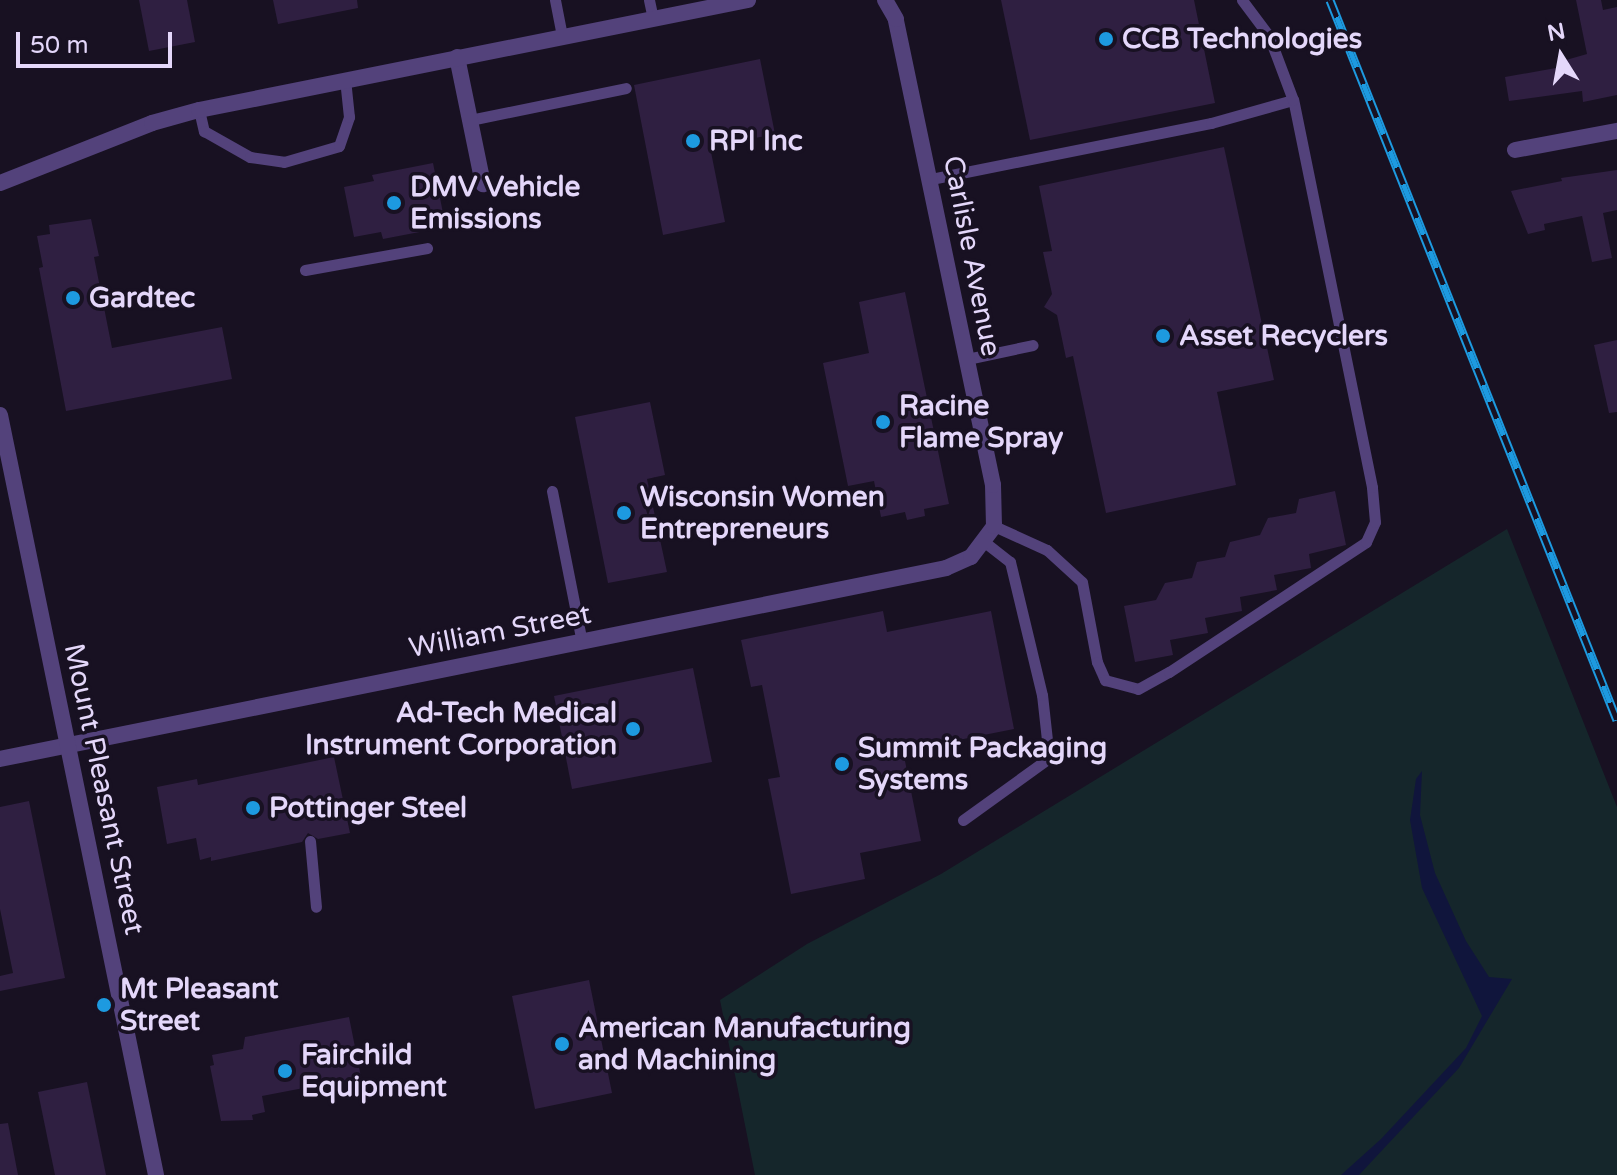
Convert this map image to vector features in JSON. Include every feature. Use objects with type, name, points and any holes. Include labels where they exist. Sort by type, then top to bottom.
[{"type":"street","points":[[0,183],[152,123],[199,110],[748,0]]},
{"type":"street","name":"Carlisle Avenue","points":[[885,0],[896,19],[931,179],[993,485],[994,526]]},
{"type":"street","points":[[457,57],[483,184]]},
{"type":"street","points":[[1515,150],[1617,131]]},
{"type":"street","name":"Mount Pleasant Street","points":[[0,415],[156,1175]]},
{"type":"street","name":"William Street","points":[[0,759],[946,568],[971,557],[994,526]]},
{"type":"lane","points":[[555,0],[562,36]]},
{"type":"lane","points":[[649,0],[653,19]]},
{"type":"lane","points":[[994,526],[1047,550],[1082,582],[1097,662],[1105,680],[1138,689],[1169,672],[1366,542],[1375,522],[1372,487],[1293,100],[1269,36],[1242,0]]},
{"type":"lane","points":[[199,110],[204,131],[250,157],[284,162],[339,146],[349,117],[345,81]]},
{"type":"lane","points":[[470,120],[626,88]]},
{"type":"lane","points":[[931,179],[1211,123],[1293,100]]},
{"type":"lane","points":[[305,270],[427,248]]},
{"type":"lane","points":[[967,359],[1033,345]]},
{"type":"lane","points":[[552,491],[582,642]]},
{"type":"lane","points":[[963,820],[1049,758],[1042,695],[1010,562],[984,542]]},
{"type":"lane","points":[[310,841],[316,907]]},
{"type":"shaded area","points":[[1507,529],[1617,807],[1617,1175],[755,1175],[720,1000],[807,944],[941,874]]},
{"type":"shaded area","points":[[1422,771],[1420,815],[1435,873],[1466,941],[1489,977],[1512,979],[1459,1068],[1359,1175],[1341,1175],[1381,1139],[1466,1048],[1482,1016],[1422,888],[1410,820],[1416,779]]},
{"type":"building","points":[[139,0],[187,0],[195,42],[149,51]]},
{"type":"building","points":[[273,0],[357,0],[358,8],[278,24]]},
{"type":"building","name":"CCB Technologies","points":[[1001,0],[1194,0],[1215,103],[1030,140]]},
{"type":"building","points":[[1576,0],[1601,0],[1603,10],[1617,7],[1617,95],[1583,102],[1582,91],[1509,101],[1505,77],[1567,66],[1566,60],[1587,54]]},
{"type":"building","name":"RPI Inc","points":[[760,59],[775,134],[710,147],[725,222],[663,235],[634,85]]},
{"type":"building","name":"Asset Recyclers","points":[[1224,147],[1274,380],[1217,392],[1236,485],[1106,513],[1073,356],[1066,358],[1057,315],[1044,307],[1052,294],[1043,252],[1052,251],[1039,186]]},
{"type":"building","name":"DMV Vehicle Emissions","points":[[433,163],[444,218],[428,222],[430,230],[383,239],[381,232],[354,237],[344,187],[374,181],[372,175]]},
{"type":"building","points":[[1617,170],[1617,210],[1603,213],[1612,258],[1592,262],[1582,216],[1544,224],[1545,230],[1528,234],[1511,191],[1562,181],[1561,178]]},
{"type":"building","name":"Gardtec","points":[[91,219],[99,256],[94,257],[112,348],[222,327],[232,379],[66,411],[39,268],[43,267],[37,236],[50,234],[49,225]]},
{"type":"building","name":"Racine Flame Spray","points":[[905,292],[949,504],[924,509],[925,516],[907,520],[905,512],[881,517],[874,481],[848,486],[823,363],[869,353],[859,302]]},
{"type":"building","points":[[1617,340],[1617,412],[1609,413],[1594,345]]},
{"type":"building","name":"Wisconsin Women Entrepreneurs","points":[[650,402],[665,475],[647,479],[667,572],[608,583],[575,417]]},
{"type":"building","points":[[1335,491],[1346,545],[1309,554],[1311,568],[1274,575],[1277,590],[1240,597],[1242,611],[1205,618],[1208,633],[1170,640],[1173,655],[1135,662],[1124,606],[1156,600],[1165,583],[1192,578],[1197,562],[1225,557],[1230,542],[1260,535],[1268,518],[1296,513],[1299,499]]},
{"type":"building","name":"Summit Packaging Systems","points":[[883,611],[887,632],[991,611],[1014,729],[903,751],[921,841],[860,853],[865,879],[791,894],[768,779],[780,777],[762,685],[751,687],[741,640]]},
{"type":"building","name":"Ad-Tech Medical Instrument Corporation","points":[[693,668],[712,762],[572,789],[554,696]]},
{"type":"building","name":"Pottinger Steel","points":[[334,757],[350,833],[318,839],[308,833],[302,842],[211,861],[211,857],[200,860],[196,838],[167,844],[157,787],[197,779],[198,785]]},
{"type":"building","points":[[29,801],[65,978],[0,991],[0,976],[13,973],[0,909],[0,807]]},
{"type":"building","name":"American Manufacturing and Machining","points":[[589,980],[612,1093],[535,1109],[512,996]]},
{"type":"building","name":"Fairchild Equipment","points":[[349,1017],[361,1077],[262,1096],[265,1112],[252,1115],[253,1120],[221,1121],[210,1066],[214,1065],[212,1055],[243,1049],[245,1037]]},
{"type":"building","points":[[87,1082],[106,1175],[55,1175],[38,1092]]},
{"type":"building","points":[[8,1123],[18,1175],[0,1175],[0,1124]]},
{"type":"railway","points":[[1330,0],[1617,720]]},
{"type":"place","name":"CCB Technologies","points":[[1106,39]]},
{"type":"place","name":"RPI Inc","points":[[693,141]]},
{"type":"place","name":"DMV Vehicle Emissions","points":[[394,203]]},
{"type":"place","name":"Gardtec","points":[[73,298]]},
{"type":"place","name":"Asset Recyclers","points":[[1163,336]]},
{"type":"place","name":"Racine Flame Spray","points":[[883,422]]},
{"type":"place","name":"Wisconsin Women Entrepreneurs","points":[[624,513]]},
{"type":"place","name":"Ad-Tech Medical Instrument Corporation","points":[[633,729]]},
{"type":"place","name":"Summit Packaging Systems","points":[[842,764]]},
{"type":"place","name":"Pottinger Steel","points":[[253,808]]},
{"type":"place","name":"Mt Pleasant Street","points":[[104,1005]]},
{"type":"place","name":"American Manufacturing and Machining","points":[[562,1044]]},
{"type":"place","name":"Fairchild Equipment","points":[[285,1071]]}]
